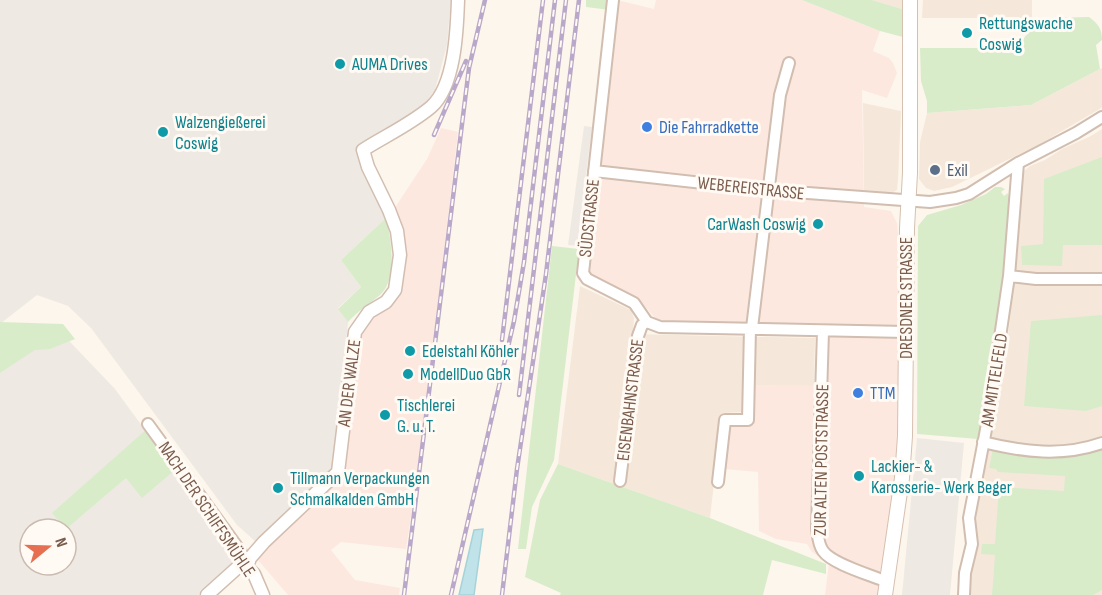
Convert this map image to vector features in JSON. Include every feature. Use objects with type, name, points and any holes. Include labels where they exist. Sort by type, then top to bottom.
[{"type":"main road","name":"DRESDNER STRASSE","points":[[886,588],[902,478],[909,201],[910,0]]},
{"type":"street","name":"AN DER WALZE","points":[[247,567],[250,558],[264,542],[339,472],[355,332],[369,312],[386,302],[395,290],[400,255],[397,231],[368,167],[363,150],[431,107],[440,97],[453,57],[458,0]]},
{"type":"street","name":"SÜDSTRASSE","points":[[613,0],[583,273],[593,283],[634,303],[647,322]]},
{"type":"street","points":[[718,482],[725,420],[748,420],[751,328],[780,95],[789,63]]},
{"type":"street","name":"WEBEREISTRASSE","points":[[594,171],[767,190],[930,202],[969,194],[1018,163],[1102,117]]},
{"type":"street","name":"AM MITTELFELD","points":[[964,595],[965,573],[972,544],[969,518],[1009,276],[1018,163]]},
{"type":"street","points":[[1009,276],[1036,279],[1102,279]]},
{"type":"street","points":[[647,322],[667,327],[906,332]]},
{"type":"street","name":"EISENBAHNSTRASSE","points":[[620,481],[638,336],[642,326],[647,322]]},
{"type":"street","name":"ZUR ALTEN POSTSTRASSE","points":[[823,331],[818,543],[823,552],[836,561],[886,588]]},
{"type":"street","name":"NACH DER SCHIFFSMÜHLE","points":[[148,424],[241,552],[263,595]]},
{"type":"street","points":[[983,442],[1033,452],[1083,450],[1102,443]]},
{"type":"street","points":[[207,595],[237,567],[247,567]]},
{"type":"shaded area","points":[[0,0],[451,0],[447,45],[435,90],[423,107],[360,145],[364,176],[386,218],[341,260],[361,287],[338,308],[348,322],[333,476],[257,543],[237,525],[91,328],[68,306],[37,295],[0,324]]},
{"type":"shaded area","points":[[617,0],[654,9],[656,0],[802,0],[880,31],[873,51],[889,58],[897,73],[887,98],[862,90],[864,207],[891,211],[897,223],[898,233],[898,474],[882,595],[825,595],[829,563],[812,552],[807,544],[776,539],[759,531],[758,472],[724,469],[730,426],[754,425],[755,385],[825,386],[827,324],[664,321],[656,319],[638,298],[577,268]]},
{"type":"shaded area","points":[[872,0],[906,0],[906,9],[902,9]]},
{"type":"shaded area","points":[[923,0],[1032,0],[1032,18],[922,18]]},
{"type":"shaded area","points":[[1102,68],[1102,107],[1098,110],[1038,145],[952,187],[934,191],[926,188],[919,179],[920,142],[927,113],[1031,105]]},
{"type":"shaded area","points":[[863,103],[901,111],[897,190],[890,194],[864,192]]},
{"type":"shaded area","points":[[584,126],[592,127],[577,246],[568,245]]},
{"type":"shaded area","points":[[441,128],[458,132],[419,464],[406,549],[341,542],[331,550],[355,580],[400,588],[399,595],[288,595],[258,560],[258,554],[336,483],[342,472],[346,460],[361,328],[401,287],[405,270],[405,239],[402,224],[394,209],[427,159]]},
{"type":"shaded area","points":[[1102,129],[1102,595],[969,595],[975,552],[974,511],[982,466],[993,430],[1009,328],[1024,171]]},
{"type":"shaded area","points":[[580,286],[631,310],[634,318],[633,334],[815,338],[814,387],[746,385],[745,412],[722,413],[710,518],[558,464]]},
{"type":"shaded area","points":[[54,325],[115,389],[213,523],[240,554],[235,562],[198,595],[0,595],[0,362]]},
{"type":"shaded area","points":[[917,438],[964,443],[950,595],[902,595]]},
{"type":"green space","points":[[586,0],[611,0],[610,10],[586,7]]},
{"type":"green space","points":[[802,0],[872,0],[902,9],[903,37],[880,31]]},
{"type":"green space","points":[[1089,17],[1097,24],[1101,32],[1102,40],[1096,45],[1100,69],[1031,105],[927,113],[927,101],[921,81],[920,48],[1017,48],[1032,27],[1050,18]]},
{"type":"green space","points":[[1102,157],[1102,245],[1063,245],[1062,266],[1022,265],[1021,246],[1043,244],[1044,179]]},
{"type":"green space","points":[[995,187],[1005,189],[1001,192],[1004,196],[1008,193],[1010,201],[998,320],[978,439],[917,434],[918,226],[927,215],[961,205],[986,194]]},
{"type":"green space","points":[[386,218],[392,258],[386,288],[348,322],[338,309],[361,287],[341,260]]},
{"type":"green space","points":[[552,246],[579,249],[554,460],[532,507],[526,549],[518,549]]},
{"type":"green space","points":[[1102,315],[1102,406],[1086,411],[1024,406],[1031,321]]},
{"type":"green space","points":[[0,322],[63,324],[75,339],[50,349],[35,350],[0,373]]},
{"type":"green space","points":[[147,429],[176,469],[142,498],[126,478],[78,519],[56,517],[52,513]]},
{"type":"green space","points":[[1102,443],[1102,590],[1093,595],[992,595],[995,555],[981,554],[982,544],[995,544],[999,487],[1064,491],[1065,476],[998,472],[996,469],[989,468],[994,444],[1033,452]]},
{"type":"green space","points":[[558,464],[710,518],[826,564],[826,574],[772,560],[763,595],[560,595],[561,593],[525,577],[540,500]]},
{"type":"water","points":[[483,529],[474,595],[459,595],[474,530]]},
{"type":"railway","points":[[404,595],[469,68],[485,0]]},
{"type":"railway","points":[[502,340],[543,0]]},
{"type":"railway","points":[[451,595],[514,321],[524,262],[555,0]]},
{"type":"railway","points":[[519,395],[566,0]]},
{"type":"railway","points":[[502,595],[517,469],[546,274],[579,0]]},
{"type":"railway","points":[[434,135],[466,61]]},
{"type":"place","name":"Rettungswache Coswig","points":[[967,33]]},
{"type":"place","name":"AUMA Drives","points":[[340,64]]},
{"type":"place","name":"Die Fahrradkette","points":[[647,127]]},
{"type":"place","name":"Walzengießerei Coswig","points":[[163,132]]},
{"type":"place","name":"Exil","points":[[935,170]]},
{"type":"place","name":"CarWash Coswig","points":[[818,224]]},
{"type":"place","name":"Edelstahl Köhler","points":[[410,351]]},
{"type":"place","name":"ModellDuo GbR","points":[[408,374]]},
{"type":"place","name":"TTM","points":[[858,393]]},
{"type":"place","name":"Tischlerei G. u. T.","points":[[385,415]]},
{"type":"place","name":"Lackier- & Karosserie- Werk Beger","points":[[859,476]]},
{"type":"place","name":"Tillmann Verpackungen Schmalkalden GmbH","points":[[278,488]]}]
